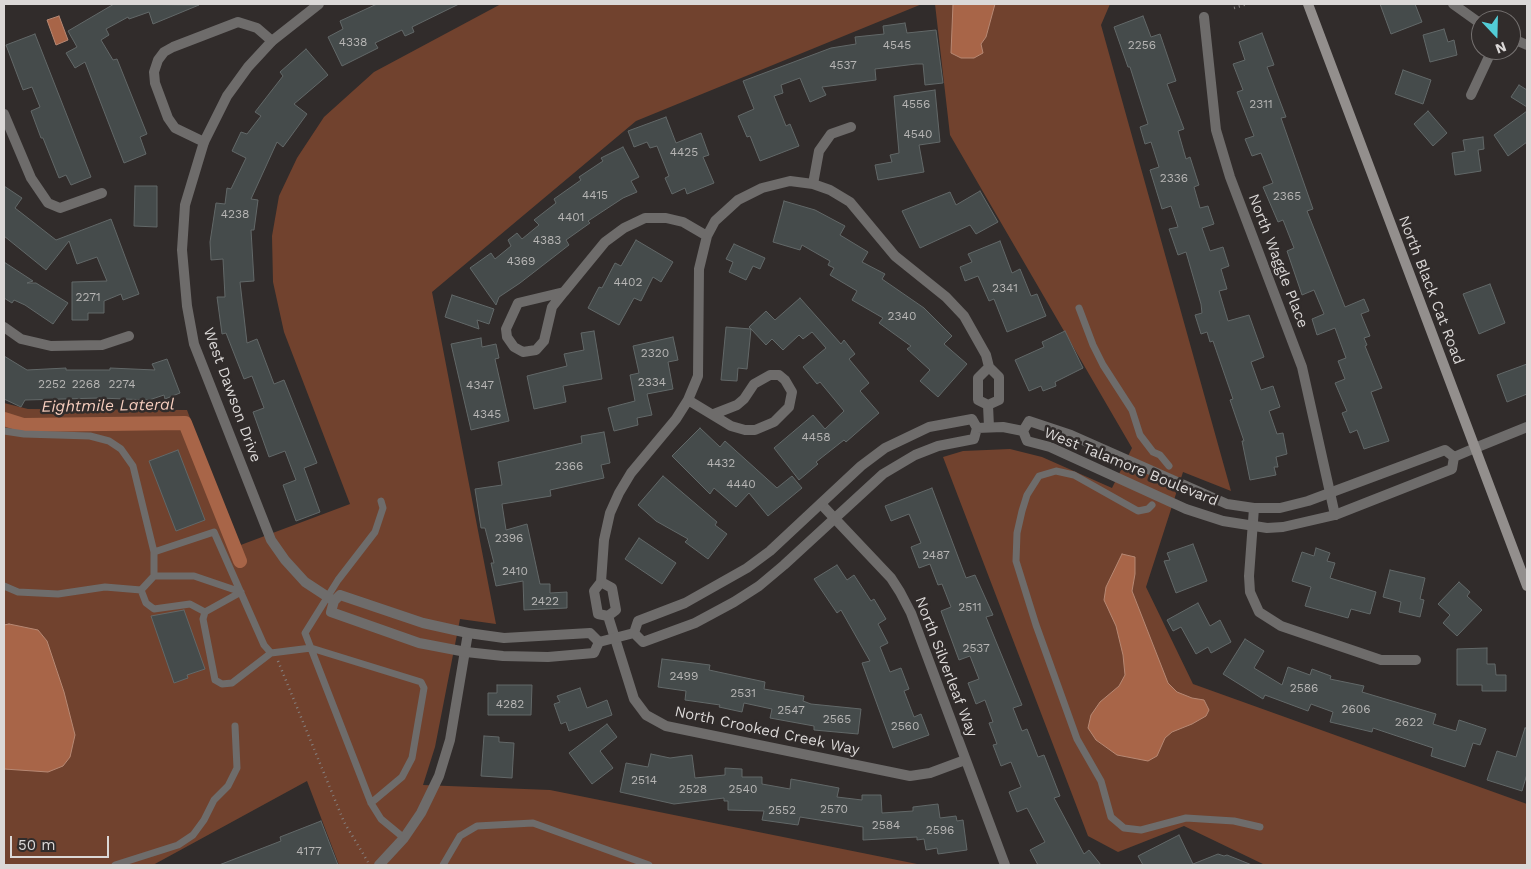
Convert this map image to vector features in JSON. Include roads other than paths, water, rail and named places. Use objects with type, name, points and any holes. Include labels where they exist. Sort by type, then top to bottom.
[{"type":"main road","name":"North Black Cat Road","points":[[1308,4],[1527,586]]},
{"type":"street","name":"West Dawson Drive","points":[[319,4],[272,41],[248,67],[227,96],[204,142],[185,205],[182,250],[187,306],[194,344],[272,540],[285,560],[305,582],[330,599]]},
{"type":"street","points":[[1453,4],[1471,17]]},
{"type":"street","name":"North Waggle Place","points":[[1204,17],[1216,130],[1230,177],[1302,367],[1334,515]]},
{"type":"street","points":[[204,142],[175,128],[168,118],[155,83],[154,72],[158,60],[164,52],[173,47],[238,22],[257,28],[272,41]]},
{"type":"street","points":[[1470,94],[1487,60]]},
{"type":"street","points":[[4,114],[7,133],[31,178],[48,203],[60,208],[102,193]]},
{"type":"street","points":[[813,184],[820,151],[831,134],[851,127]]},
{"type":"street","points":[[601,582],[612,588],[616,610],[608,616],[598,614],[594,591],[601,582],[604,540],[610,513],[631,473],[676,419],[688,400],[698,376],[699,269],[706,236],[715,221],[738,200],[762,188],[790,181],[813,184],[830,190],[850,202],[895,256],[946,297],[964,316],[986,355],[989,367],[999,377],[999,400],[988,405]]},
{"type":"street","points":[[564,292],[518,303],[506,329],[507,337],[514,347],[523,352],[536,350],[544,341],[552,308],[605,242],[624,228],[645,218],[666,218],[682,222],[706,236]]},
{"type":"street","points":[[4,327],[21,339],[51,346],[102,345],[129,336]]},
{"type":"street","points":[[988,405],[978,400],[978,378],[989,367]]},
{"type":"street","points":[[688,400],[731,426],[745,430],[764,427],[774,422],[789,407],[792,392],[785,380],[779,375],[770,375],[754,384],[744,399],[737,405],[714,414]]},
{"type":"street","points":[[988,405],[989,427]]},
{"type":"street","name":"West Talamore Boulevard","points":[[634,633],[638,621],[685,603],[747,568],[770,550],[861,466],[885,448],[906,437],[929,427],[972,420],[977,428],[989,427],[1023,430]]},
{"type":"street","name":"West Talamore Boulevard","points":[[1023,430],[1029,421],[1052,427],[1227,504],[1254,508],[1280,508],[1330,493],[1445,450],[1454,457]]},
{"type":"street","name":"West Talamore Boulevard","points":[[1454,457],[1527,427]]},
{"type":"street","points":[[599,642],[634,633],[643,642],[695,623],[716,612],[759,586],[883,474],[938,446],[974,439],[977,428]]},
{"type":"street","name":"West Talamore Boulevard","points":[[1023,430],[1027,441],[1050,447],[1186,509],[1223,521],[1253,527],[1283,527],[1334,515],[1452,469],[1454,457]]},
{"type":"street","name":"North Silverleaf Way","points":[[821,504],[891,578],[911,613],[1005,865]]},
{"type":"street","points":[[1254,508],[1249,576],[1250,592],[1256,608],[1266,618],[1281,626],[1381,660],[1416,660]]},
{"type":"street","points":[[340,595],[423,623],[468,633],[504,638],[590,633],[599,642],[594,653],[548,657],[502,656],[466,652],[418,644],[348,619],[331,612],[330,599],[340,595]]},
{"type":"street","name":"North Crooked Creek Way","points":[[608,616],[634,700],[646,715],[666,726],[910,776],[930,773],[966,760]]},
{"type":"street","points":[[379,865],[404,838],[429,799],[446,756],[468,633]]},
{"type":"lane","points":[[1079,308],[1102,365],[1132,410],[1140,435],[1153,452],[1160,455],[1169,466]]},
{"type":"lane","points":[[4,430],[24,434],[90,436],[108,441],[121,449],[133,466],[154,552],[154,576],[141,590]]},
{"type":"lane","points":[[1152,505],[1148,509],[1138,511],[1074,475],[1056,471],[1039,476],[1027,495],[1022,511],[1017,533],[1016,561],[1036,625],[1077,739],[1101,781],[1111,817],[1124,828],[1141,830],[1186,818],[1234,821],[1260,827]]},
{"type":"lane","points":[[381,501],[383,508],[375,532],[305,633],[371,803],[381,819],[404,838]]},
{"type":"lane","points":[[154,552],[214,532],[264,645],[271,652]]},
{"type":"lane","points":[[154,576],[194,576],[241,592]]},
{"type":"lane","points":[[4,586],[18,592],[58,594],[105,587],[141,590]]},
{"type":"lane","points":[[141,590],[146,603],[154,609],[190,604],[205,612]]},
{"type":"lane","points":[[241,592],[205,612],[203,619],[215,680],[222,684],[232,683],[271,652],[312,648],[422,682],[424,688],[412,758],[402,777],[371,803]]},
{"type":"lane","points":[[115,865],[178,845],[193,835],[204,820],[214,800],[228,786],[237,768],[235,726]]},
{"type":"lane","points":[[443,865],[460,836],[477,826],[533,823],[649,865]]},
{"type":"waterway","name":"Eightmile Lateral","points":[[4,419],[23,425],[185,423],[240,561]]}]
